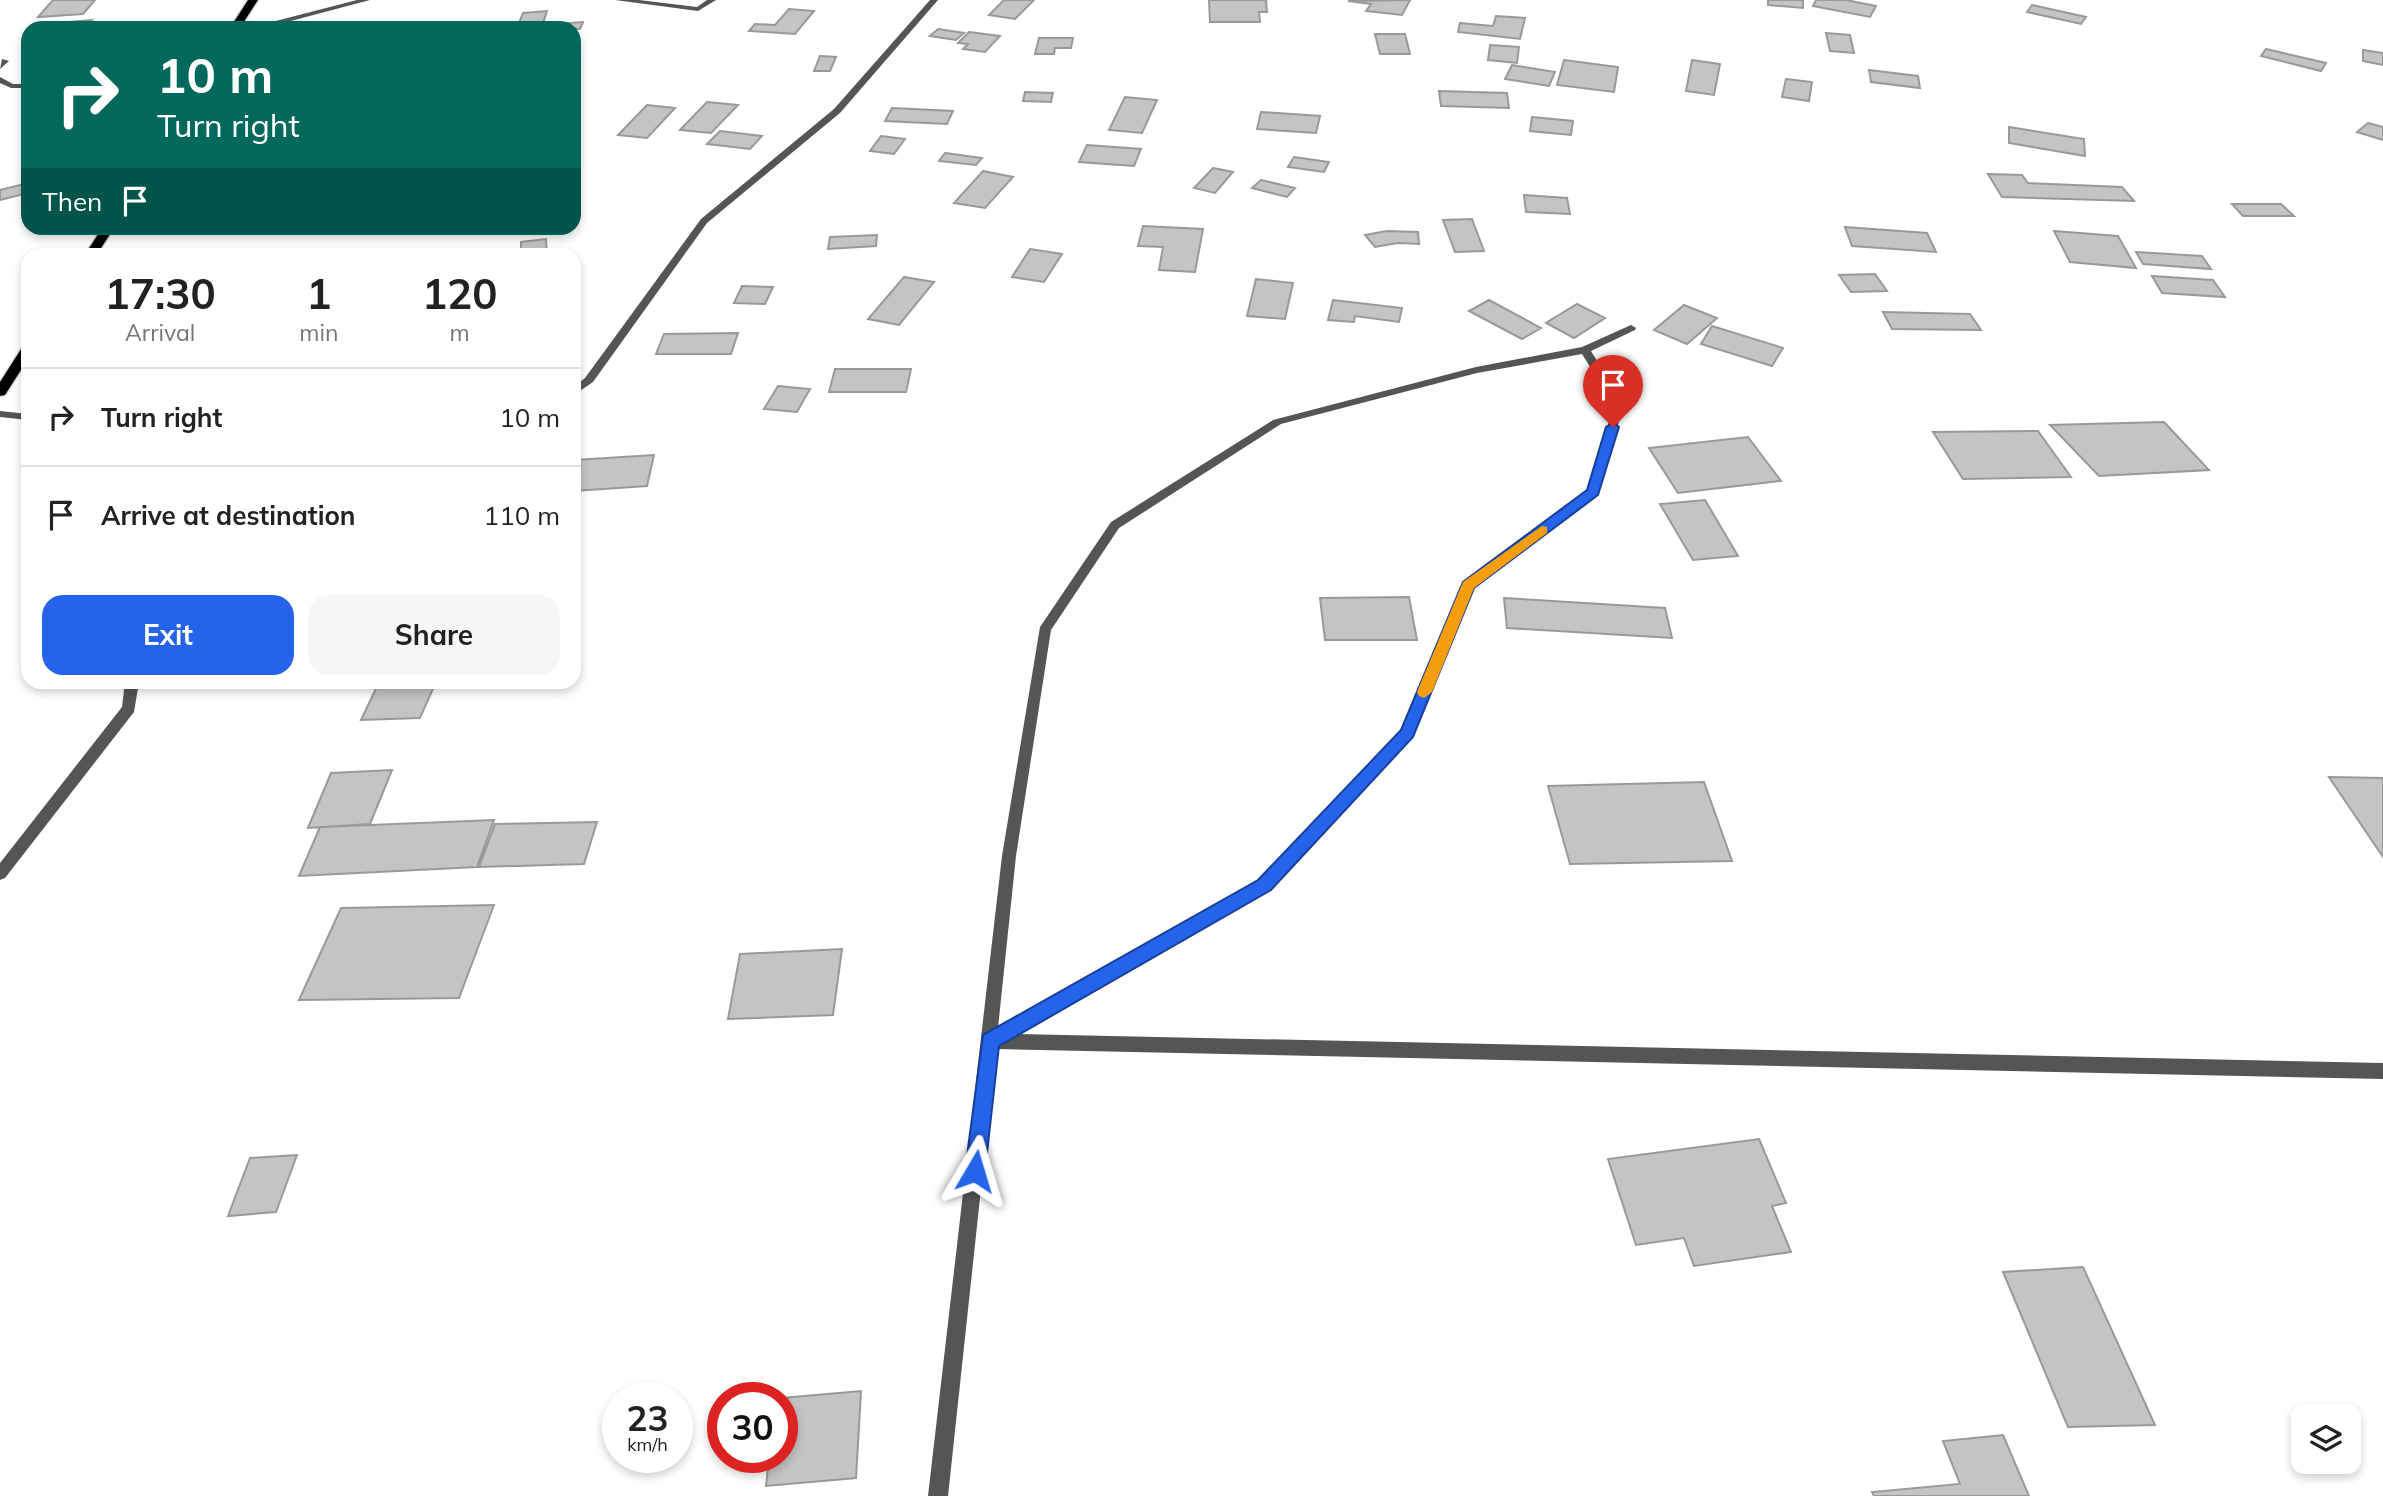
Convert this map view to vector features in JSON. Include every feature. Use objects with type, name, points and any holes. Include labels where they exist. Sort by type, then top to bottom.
[{"type":"main road","points":[[239,21],[253,0]]},
{"type":"main road","points":[[0,392],[21,360]]},
{"type":"street","points":[[284,21],[366,0]]},
{"type":"street","points":[[619,0],[698,9],[712,0]]},
{"type":"street","points":[[581,386],[589,380],[705,221],[837,111],[934,0]]},
{"type":"street","points":[[0,79],[12,86],[21,86]]},
{"type":"street","points":[[938,1496],[1009,856],[1045,630],[1115,525],[1277,422],[1476,370],[1585,350],[1631,328]]},
{"type":"street","points":[[990,1041],[1265,885],[1407,733],[1468,586],[1593,492],[1619,405],[1585,350]]},
{"type":"street","points":[[0,414],[21,416]]},
{"type":"street","points":[[0,874],[129,708],[131,689]]},
{"type":"street","points":[[990,1041],[2383,1071]]},
{"type":"building","points":[[53,0],[95,0],[83,14],[38,17]]},
{"type":"building","points":[[1004,0],[1034,0],[1015,19],[989,15]]},
{"type":"building","points":[[1209,0],[1266,0],[1267,12],[1259,12],[1260,22],[1210,22]]},
{"type":"building","points":[[1410,0],[1402,15],[1366,11],[1371,4],[1348,1]]},
{"type":"building","points":[[1768,0],[1803,0],[1803,8],[1768,5]]},
{"type":"building","points":[[1816,0],[1846,0],[1876,6],[1870,17],[1813,6]]},
{"type":"building","points":[[2032,5],[2086,17],[2081,24],[2027,12]]},
{"type":"building","points":[[789,9],[814,11],[795,34],[749,31],[755,24],[775,25]]},
{"type":"building","points":[[547,11],[544,21],[520,21],[523,13]]},
{"type":"building","points":[[1496,16],[1525,18],[1520,39],[1458,32],[1460,23],[1493,26]]},
{"type":"building","points":[[938,29],[964,33],[956,40],[930,36]]},
{"type":"building","points":[[969,32],[1000,36],[985,52],[963,49],[968,44],[958,43]]},
{"type":"building","points":[[1826,33],[1850,35],[1854,53],[1830,51]]},
{"type":"building","points":[[1375,34],[1405,34],[1410,54],[1380,54]]},
{"type":"building","points":[[1039,38],[1073,38],[1071,48],[1055,48],[1054,54],[1035,54]]},
{"type":"building","points":[[1490,45],[1519,47],[1517,63],[1488,60]]},
{"type":"building","points":[[2266,49],[2326,63],[2321,71],[2261,56]]},
{"type":"building","points":[[2363,50],[2383,53],[2383,65],[2363,61]]},
{"type":"building","points":[[820,56],[836,57],[830,71],[814,71]]},
{"type":"building","points":[[1564,60],[1618,67],[1614,92],[1557,85]]},
{"type":"building","points":[[1692,60],[1720,64],[1714,95],[1686,91]]},
{"type":"building","points":[[1512,65],[1555,72],[1549,86],[1505,79]]},
{"type":"building","points":[[1869,70],[1918,76],[1920,88],[1871,82]]},
{"type":"building","points":[[1786,79],[1812,82],[1809,101],[1782,97]]},
{"type":"building","points":[[1439,91],[1507,93],[1509,108],[1441,106]]},
{"type":"building","points":[[1025,92],[1053,93],[1051,102],[1023,101]]},
{"type":"building","points":[[1125,97],[1157,100],[1142,133],[1109,130]]},
{"type":"building","points":[[707,102],[738,105],[711,133],[680,130]]},
{"type":"building","points":[[647,105],[675,108],[647,138],[618,135]]},
{"type":"building","points":[[892,108],[953,111],[947,124],[885,121]]},
{"type":"building","points":[[1261,112],[1320,116],[1316,133],[1257,129]]},
{"type":"building","points":[[1532,117],[1573,121],[1571,135],[1530,131]]},
{"type":"building","points":[[2368,123],[2383,127],[2383,140],[2357,132]]},
{"type":"building","points":[[2009,127],[2084,139],[2085,156],[2009,143]]},
{"type":"building","points":[[720,131],[762,136],[750,149],[707,144]]},
{"type":"building","points":[[881,136],[905,139],[894,154],[870,151]]},
{"type":"building","points":[[1087,145],[1141,149],[1134,166],[1079,162]]},
{"type":"building","points":[[945,153],[982,158],[976,165],[939,161]]},
{"type":"building","points":[[1294,157],[1329,162],[1324,172],[1288,167]]},
{"type":"building","points":[[1213,168],[1233,172],[1215,193],[1194,188]]},
{"type":"building","points":[[983,171],[1013,177],[985,208],[954,203]]},
{"type":"building","points":[[1988,174],[2022,175],[2028,183],[2122,187],[2134,201],[2002,197]]},
{"type":"building","points":[[1261,180],[1295,188],[1287,197],[1252,188]]},
{"type":"building","points":[[21,185],[21,195],[0,200],[0,190]]},
{"type":"building","points":[[1524,195],[1567,198],[1570,214],[1526,212]]},
{"type":"building","points":[[2232,204],[2281,204],[2294,216],[2243,216]]},
{"type":"building","points":[[1472,219],[1484,251],[1455,252],[1443,220]]},
{"type":"building","points":[[1143,226],[1203,229],[1195,272],[1159,270],[1163,247],[1138,246]]},
{"type":"building","points":[[1845,227],[1927,233],[1936,252],[1852,246]]},
{"type":"building","points":[[1387,231],[1418,232],[1419,244],[1398,243],[1375,247],[1365,235]]},
{"type":"building","points":[[2054,231],[2118,236],[2136,268],[2070,262]]},
{"type":"building","points":[[877,235],[876,246],[828,249],[830,237]]},
{"type":"building","points":[[546,239],[547,248],[521,248],[521,242]]},
{"type":"building","points":[[1030,249],[1062,254],[1044,282],[1012,277]]},
{"type":"building","points":[[2136,252],[2202,256],[2211,269],[2143,264]]},
{"type":"building","points":[[1875,274],[1887,291],[1851,292],[1839,275]]},
{"type":"building","points":[[2152,276],[2213,280],[2225,297],[2162,293]]},
{"type":"building","points":[[904,277],[934,282],[899,325],[868,319]]},
{"type":"building","points":[[1256,279],[1293,283],[1285,319],[1247,316]]},
{"type":"building","points":[[742,286],[773,287],[765,304],[734,303]]},
{"type":"building","points":[[1333,300],[1402,308],[1399,322],[1355,316],[1354,322],[1328,320]]},
{"type":"building","points":[[1489,300],[1541,328],[1522,339],[1469,311]]},
{"type":"building","points":[[1577,304],[1605,318],[1574,338],[1546,323]]},
{"type":"building","points":[[1684,305],[1717,318],[1687,344],[1654,330]]},
{"type":"building","points":[[1883,312],[1970,314],[1981,330],[1892,329]]},
{"type":"building","points":[[1712,326],[1783,348],[1772,366],[1701,344]]},
{"type":"building","points":[[738,333],[731,354],[656,354],[664,334]]},
{"type":"building","points":[[835,369],[911,369],[906,392],[829,392]]},
{"type":"building","points":[[778,386],[810,389],[797,412],[764,409]]},
{"type":"building","points":[[2164,422],[2209,470],[2099,476],[2050,425]]},
{"type":"building","points":[[2038,431],[2071,477],[1963,479],[1933,432]]},
{"type":"building","points":[[1748,437],[1781,481],[1678,493],[1649,448]]},
{"type":"building","points":[[654,455],[647,486],[581,491],[581,460]]},
{"type":"building","points":[[1705,500],[1738,556],[1693,560],[1660,504]]},
{"type":"building","points":[[1409,597],[1417,640],[1325,640],[1320,598]]},
{"type":"building","points":[[1504,598],[1665,608],[1672,638],[1507,628]]},
{"type":"building","points":[[376,689],[433,689],[420,718],[361,720]]},
{"type":"building","points":[[392,770],[370,824],[308,828],[331,773]]},
{"type":"building","points":[[2329,777],[2383,778],[2383,857]]},
{"type":"building","points":[[1704,782],[1732,861],[1570,864],[1548,786]]},
{"type":"building","points":[[494,820],[477,867],[299,876],[320,827]]},
{"type":"building","points":[[597,822],[584,864],[479,867],[495,824]]},
{"type":"building","points":[[494,905],[459,998],[299,1000],[341,908]]},
{"type":"building","points":[[842,949],[833,1015],[728,1019],[740,954]]},
{"type":"building","points":[[1759,1139],[1786,1203],[1772,1206],[1791,1252],[1694,1266],[1684,1238],[1636,1245],[1608,1159]]},
{"type":"building","points":[[297,1155],[276,1212],[228,1216],[250,1158]]},
{"type":"building","points":[[2083,1267],[2155,1425],[2068,1427],[2003,1272]]},
{"type":"building","points":[[861,1391],[856,1478],[766,1486],[767,1473],[798,1473],[798,1397]]},
{"type":"building","points":[[2003,1435],[2029,1496],[1874,1496],[1872,1492],[1960,1484],[1943,1441]]},
{"type":"slow traffic","points":[[1424,692],[1468,586],[1542,530]]},
{"type":"route","points":[[975,1171],[990,1041],[1265,885],[1407,733],[1468,586],[1593,492],[1613,427]]}]
